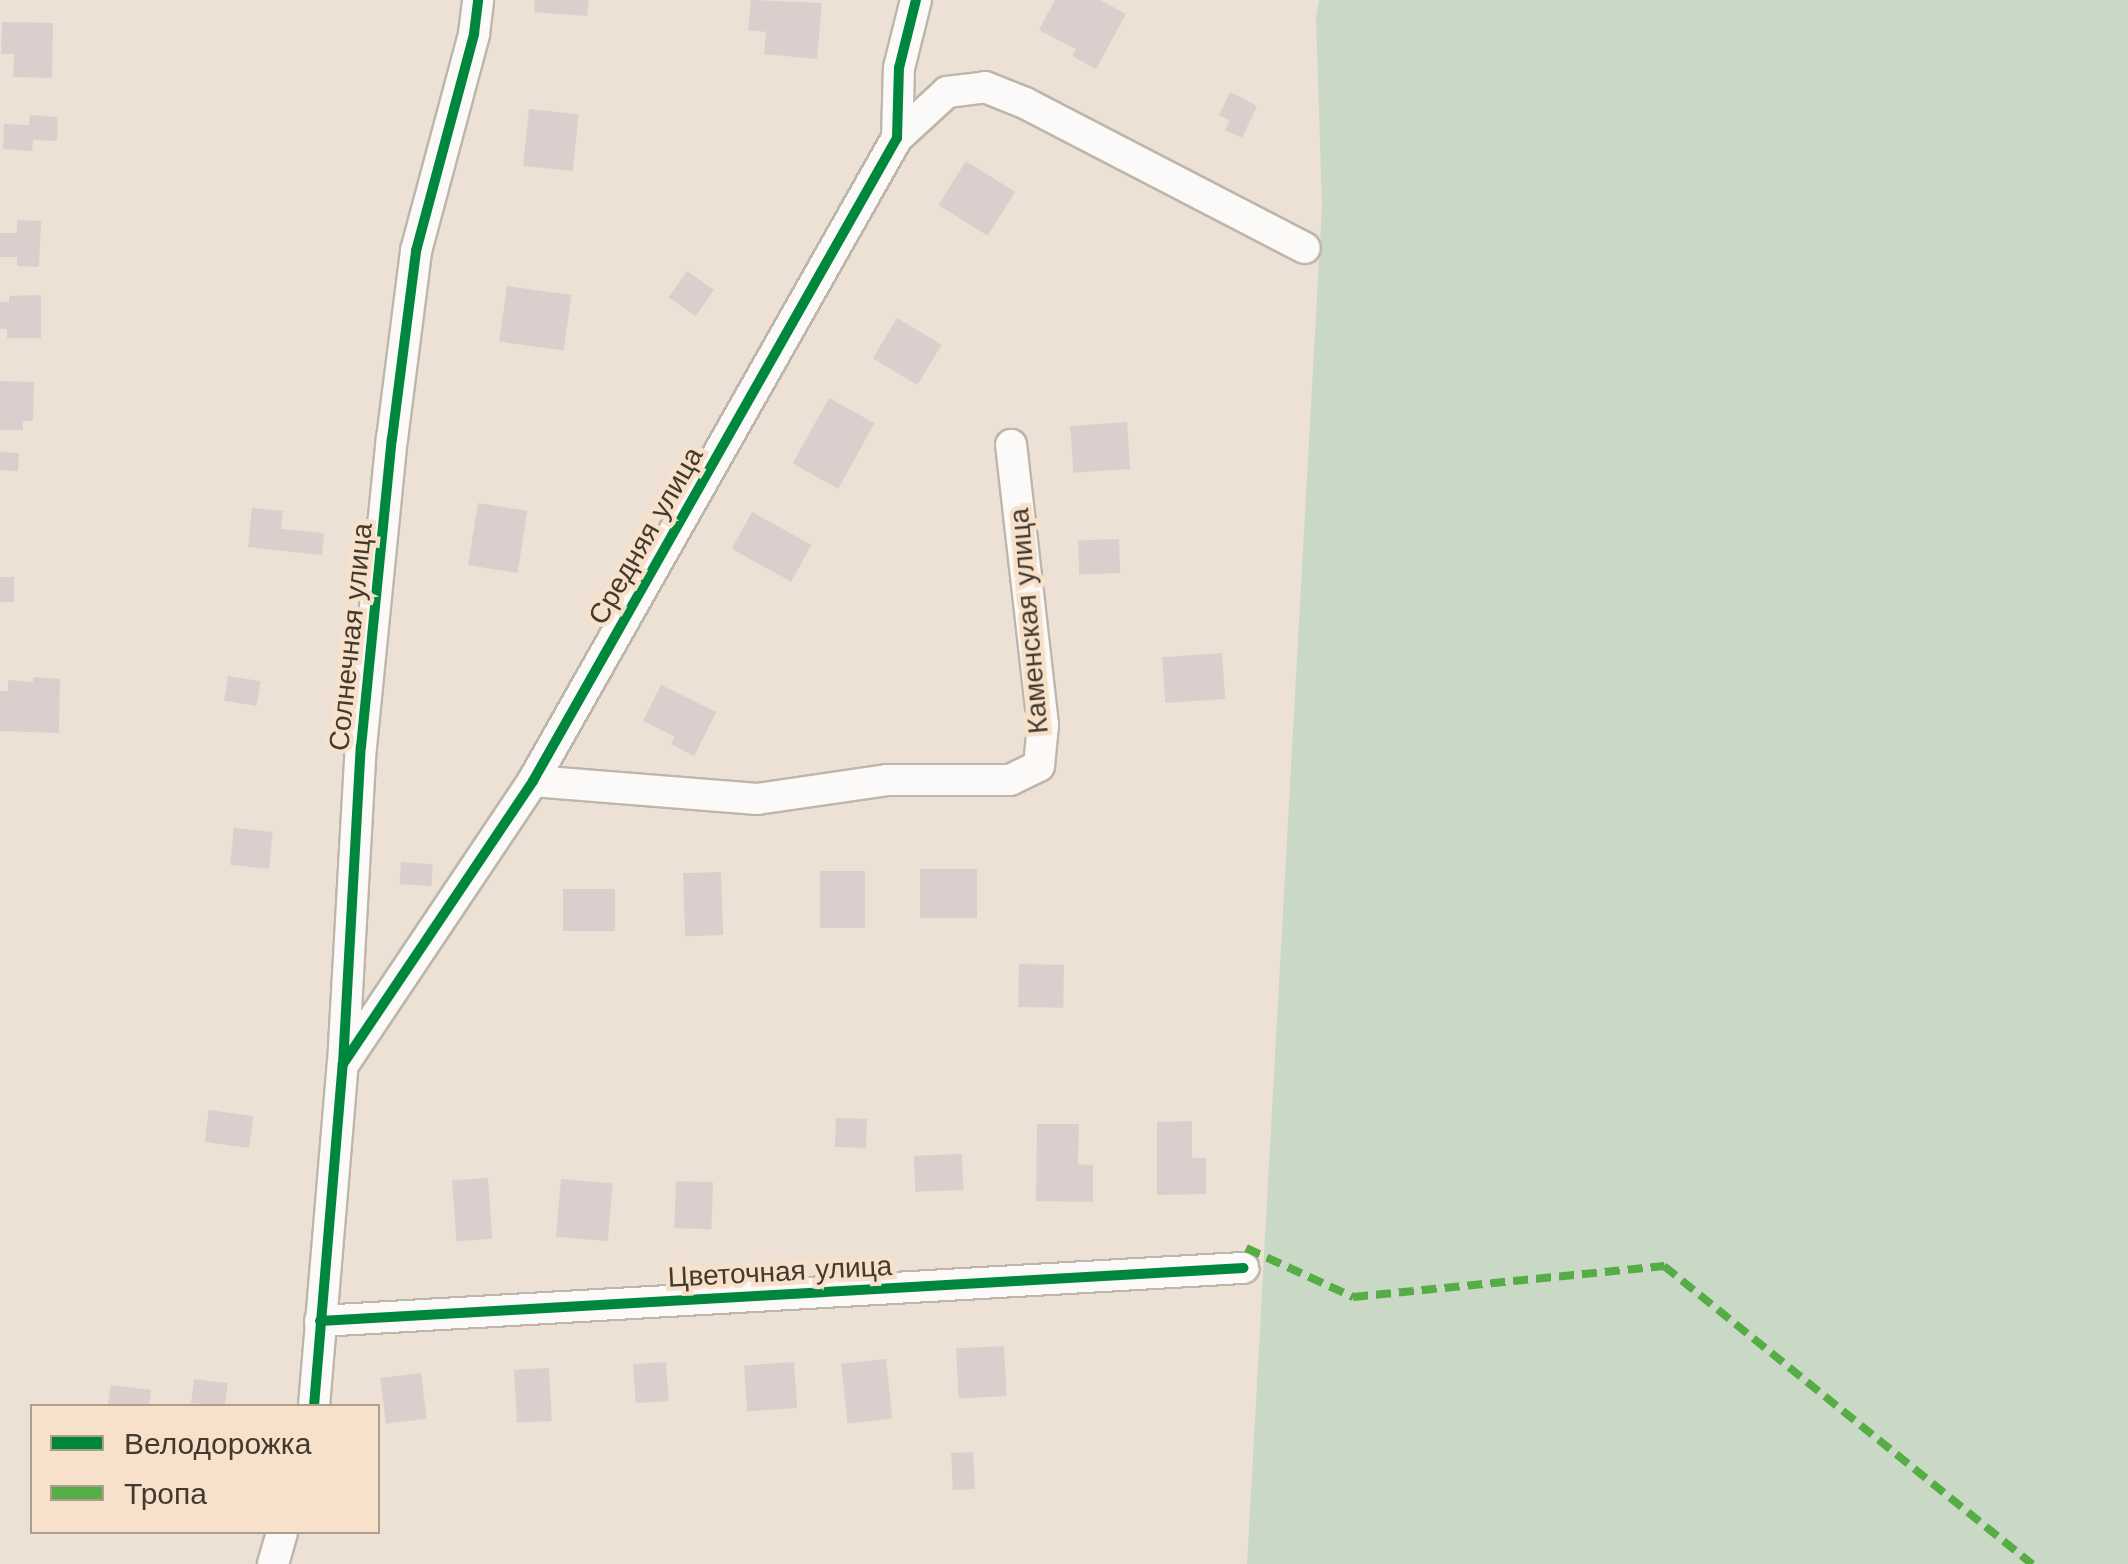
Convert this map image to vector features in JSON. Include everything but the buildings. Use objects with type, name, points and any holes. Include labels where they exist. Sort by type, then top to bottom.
[{"type":"street","name":"Солнечная улица","points":[[314,1404],[344,1064],[361,746],[392,439],[416,251],[474,34],[478,0]]},
{"type":"street","name":"Средняя улица","points":[[344,1064],[533,780],[896,138],[899,68],[916,0]]},
{"type":"street","points":[[896,138],[946,92],[986,87],[1304,248]]},
{"type":"street","name":"Каменская улица","points":[[533,780],[757,799],[888,780],[1010,780],[1039,766],[1043,725],[1011,445]]},
{"type":"street","name":"Цветочная улица","points":[[320,1321],[1243,1268]]},
{"type":"street","points":[[272,1564],[281,1534]]},
{"type":"green space","points":[[1319,0],[2128,0],[2128,1564],[1247,1564],[1322,206],[1316,18]]},
{"type":"marked path","points":[[1246,1248],[1353,1297],[1664,1266],[2032,1564]]},
{"type":"cycle path","points":[[314,1404],[343,1064],[361,747],[392,439],[416,251],[474,34],[478,0]]},
{"type":"cycle path","points":[[343,1064],[533,781],[897,138],[899,68],[916,0]]},
{"type":"cycle path","points":[[320,1321],[1243,1268]]}]
